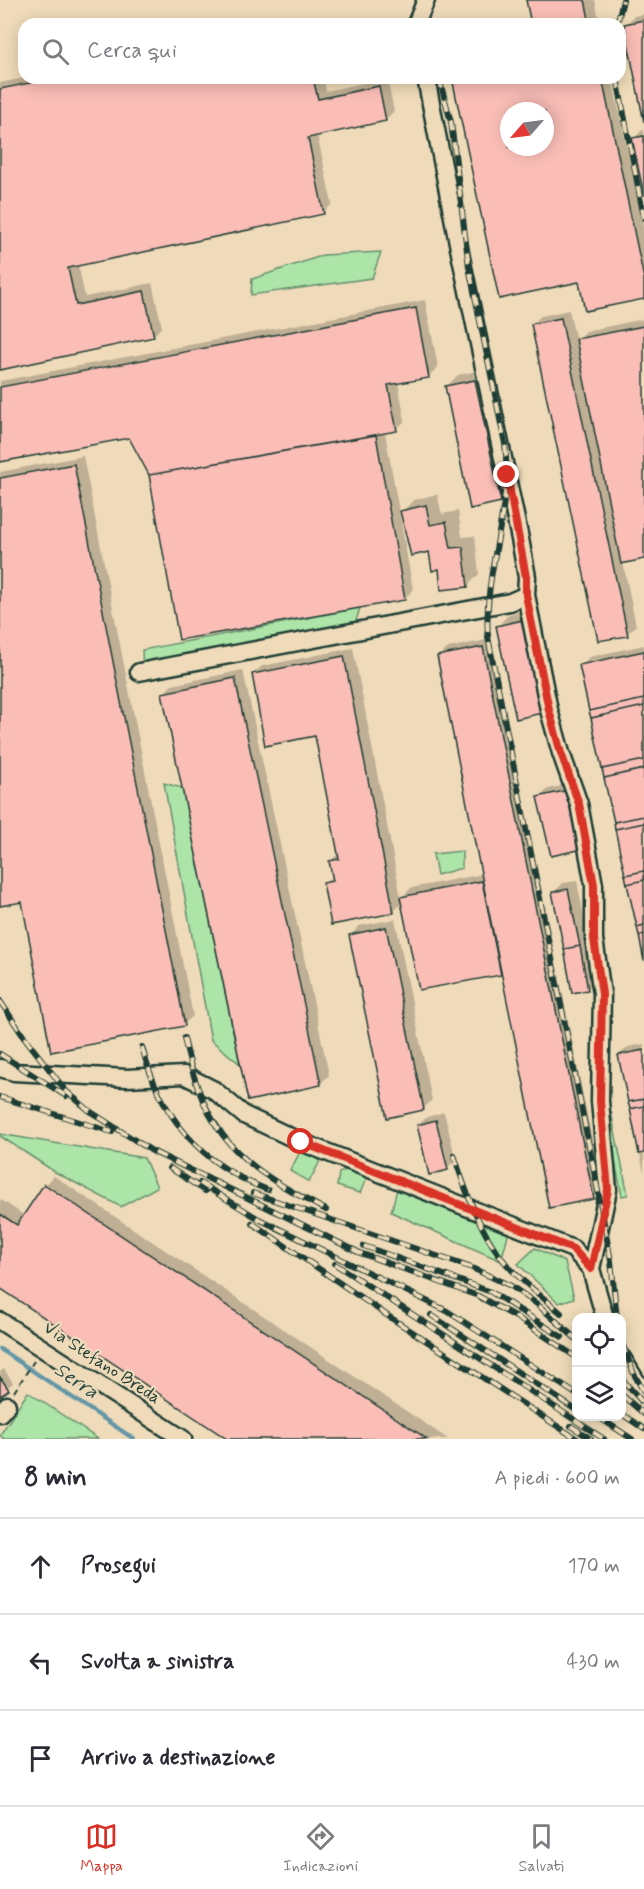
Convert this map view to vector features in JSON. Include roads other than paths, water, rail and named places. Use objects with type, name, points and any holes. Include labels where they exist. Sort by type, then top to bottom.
[{"type":"street","points":[[418,18],[426,0]]},
{"type":"street","points":[[427,84],[520,539],[526,577],[526,595],[549,710],[579,804],[594,885],[594,939],[602,994],[600,1101],[608,1190],[591,1269]]},
{"type":"street","points":[[139,672],[510,602],[526,595]]},
{"type":"street","points":[[0,1068],[14,1072],[127,1078],[184,1075],[214,1090],[244,1115],[301,1142],[573,1249],[591,1269],[604,1313]]},
{"type":"street","name":"Via Stefano Breda","points":[[0,1321],[183,1439]]},
{"type":"street","points":[[626,1365],[644,1389]]},
{"type":"waterway","name":"Serra","points":[[0,1349],[134,1439]]},
{"type":"railway","points":[[618,18],[623,0]]},
{"type":"railway","points":[[441,84],[451,122],[469,267],[505,444],[505,492],[490,588],[488,637],[599,1196],[611,1261],[616,1313]]},
{"type":"railway","points":[[618,84],[644,218]]},
{"type":"railway","points":[[0,1001],[24,1037],[66,1091],[91,1112],[152,1151],[360,1253],[478,1296],[516,1317],[572,1354]]},
{"type":"railway","points":[[184,1038],[203,1100],[215,1124],[230,1144],[248,1162],[270,1178],[326,1210]]},
{"type":"railway","points":[[142,1047],[160,1095],[172,1116],[187,1135],[203,1152],[223,1167],[244,1180],[268,1190]]},
{"type":"railway","points":[[0,1054],[66,1096]]},
{"type":"railway","points":[[0,1097],[112,1132]]},
{"type":"railway","points":[[454,1155],[473,1207],[492,1245],[513,1272],[561,1313]]},
{"type":"railway","points":[[170,1168],[205,1191]]},
{"type":"railway","points":[[200,1183],[259,1219],[447,1311],[572,1391]]},
{"type":"railway","points":[[253,1193],[472,1268],[511,1286],[537,1304],[572,1335]]},
{"type":"railway","points":[[252,1223],[385,1314],[577,1439]]},
{"type":"railway","points":[[364,1246],[491,1292],[562,1337]]},
{"type":"railway","points":[[335,1264],[604,1439]]},
{"type":"railway","points":[[431,1315],[572,1407]]},
{"type":"railway","points":[[626,1353],[644,1392]]},
{"type":"railway","points":[[626,1384],[644,1404]]},
{"type":"railway","points":[[626,1398],[644,1414]]},
{"type":"railway","points":[[626,1417],[644,1429]]},
{"type":"railway","points":[[605,1421],[632,1439]]},
{"type":"railway","points":[[571,1426],[591,1439]]}]
